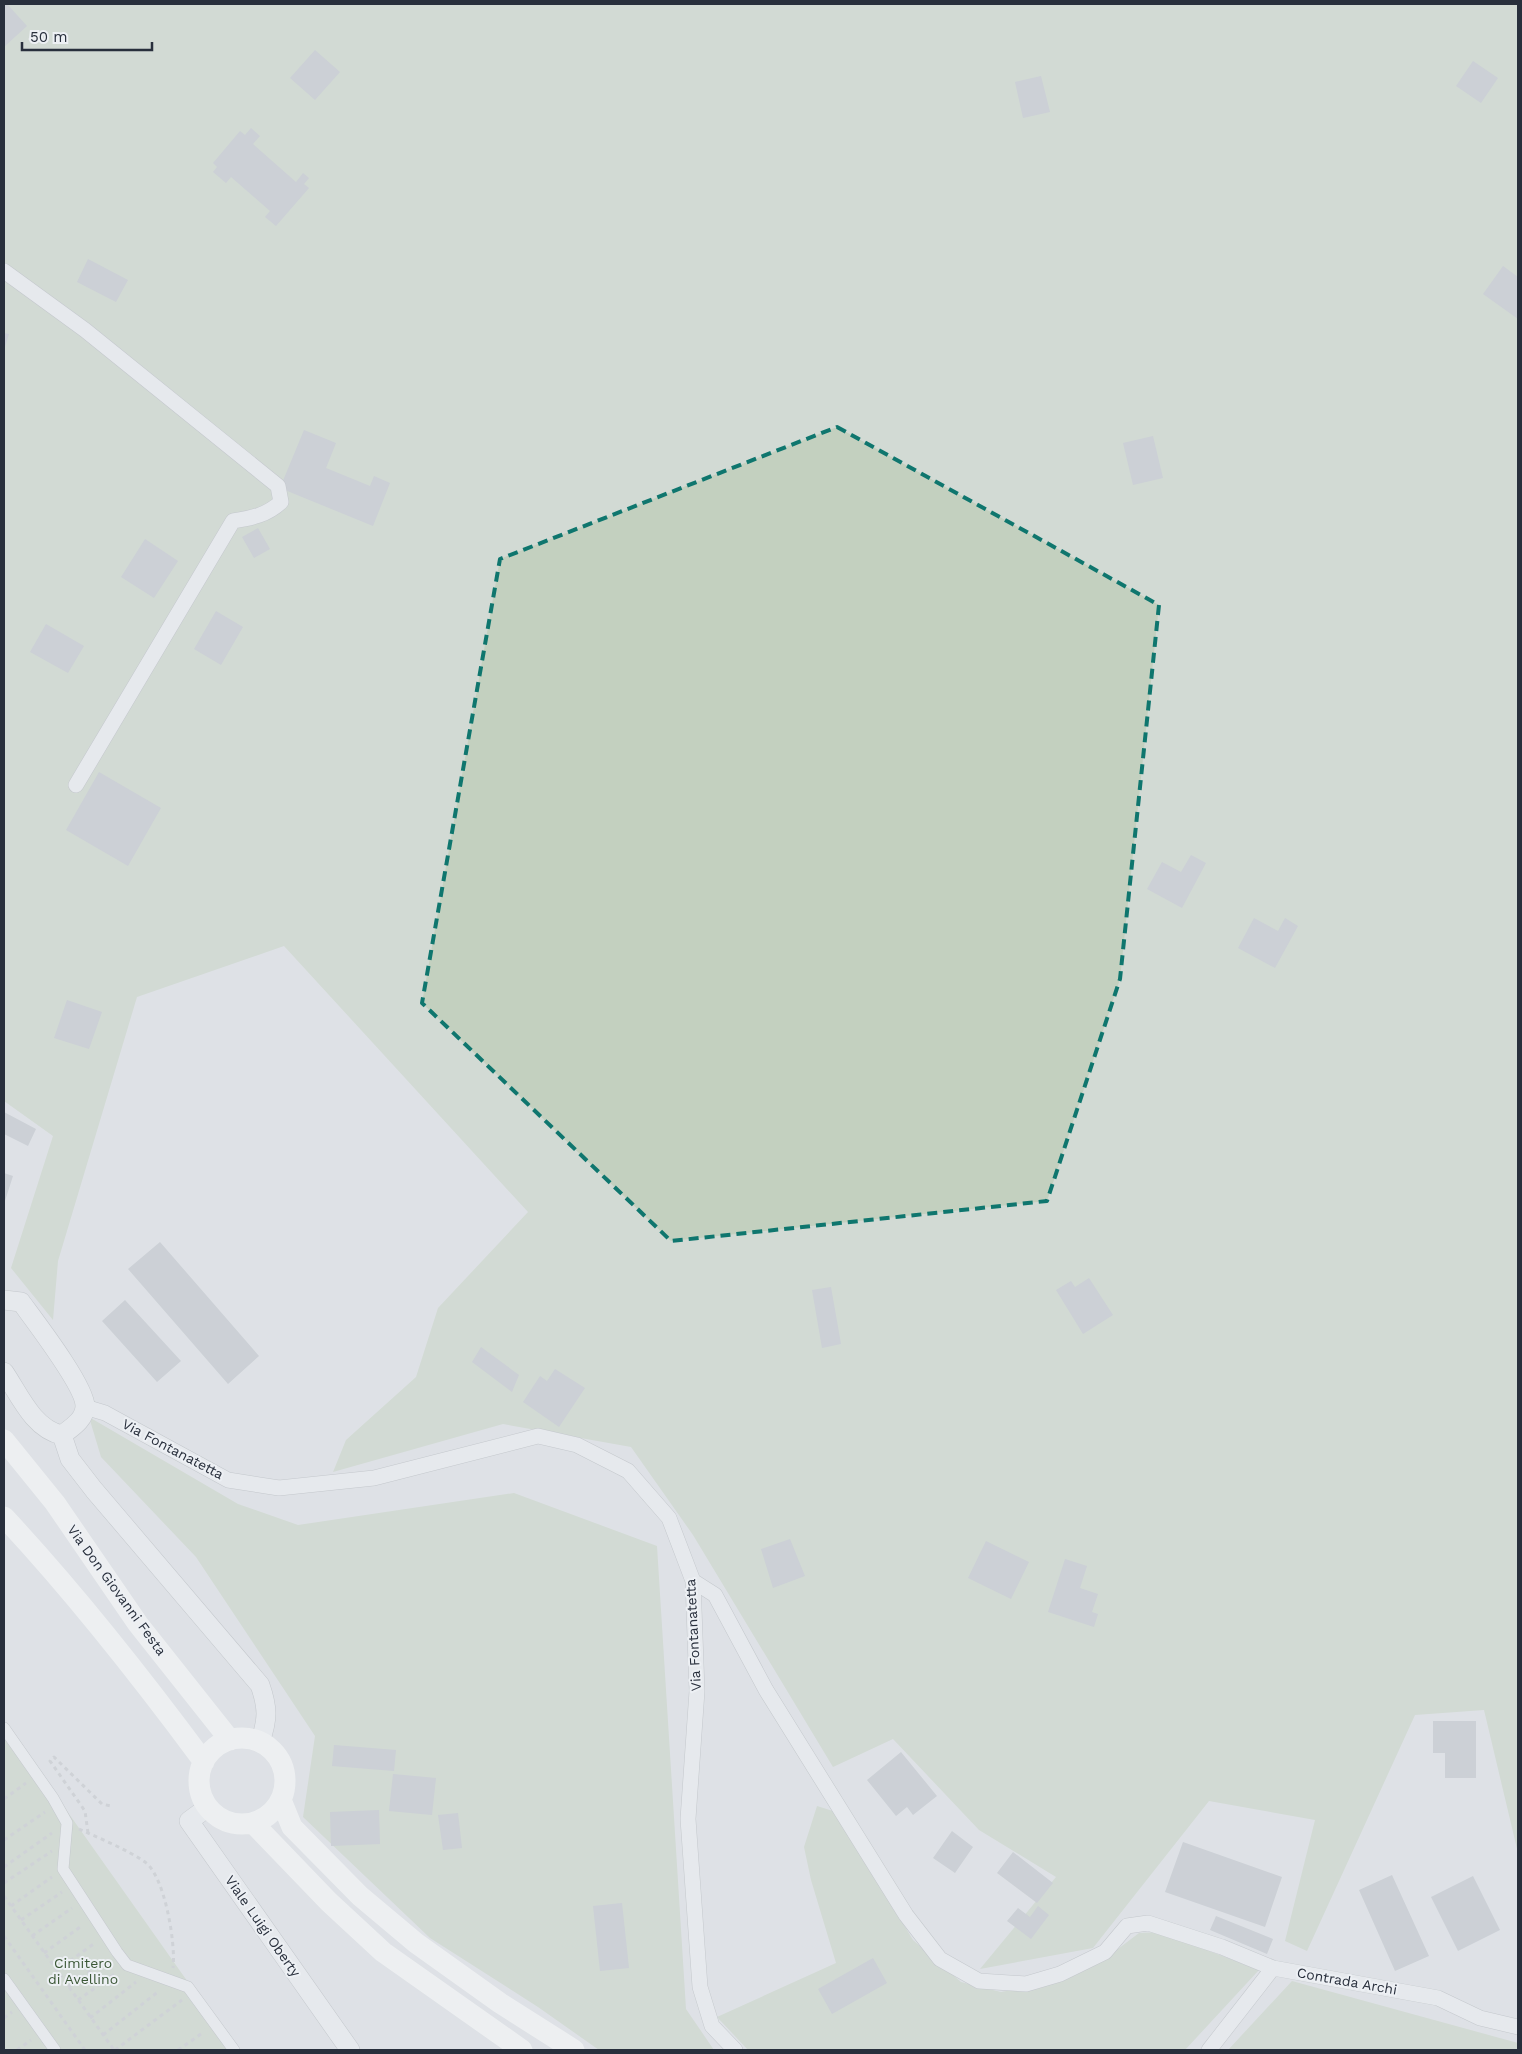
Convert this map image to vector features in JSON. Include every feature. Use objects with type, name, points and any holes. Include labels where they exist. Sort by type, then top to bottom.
[{"type":"main road","name":"Via Don Giovanni Festa","points":[[4,1440],[55,1503],[138,1624],[230,1740]]},
{"type":"main road","points":[[4,1517],[75,1597],[149,1688],[204,1762]]},
{"type":"main road","points":[[250,1739],[260,1742],[275,1755],[284,1773],[285,1787],[281,1800],[270,1814],[254,1823],[228,1822],[217,1816],[202,1797],[199,1785],[204,1762],[215,1748],[230,1740],[250,1739]]},
{"type":"main road","points":[[281,1800],[292,1827],[360,1896],[416,1943],[500,2003],[574,2050]]},
{"type":"main road","points":[[254,1823],[329,1902],[383,1952],[522,2050]]},
{"type":"street","points":[[4,272],[85,330],[278,486],[281,502],[270,512],[233,521],[76,785]]},
{"type":"street","points":[[6,1297],[20,1302],[28,1312],[82,1393],[85,1407],[82,1418],[62,1435]]},
{"type":"street","points":[[4,1372],[40,1425],[51,1433],[62,1435]]},
{"type":"street","name":"Via Fontanatetta","points":[[85,1407],[105,1413],[228,1480],[279,1488],[374,1478],[538,1436],[577,1445],[628,1471],[669,1518],[693,1581],[697,1690],[688,1819],[700,1988],[712,2026],[736,2050]]},
{"type":"street","points":[[62,1435],[70,1459],[94,1490],[260,1685],[265,1700],[267,1722],[260,1742]]},
{"type":"street","name":"Contrada Archi","points":[[693,1581],[715,1596],[776,1707],[906,1916],[940,1959],[979,1981],[1026,1984],[1060,1974],[1105,1952],[1127,1926],[1148,1923],[1222,1947],[1273,1968],[1438,1998],[1480,2018],[1518,2027]]},
{"type":"street","points":[[4,1728],[67,1823],[67,1841],[63,1869],[117,1952],[127,1965],[188,1987],[234,2050]]},
{"type":"street","name":"Viale Luigi Oberty","points":[[208,1807],[189,1821],[350,2050]]},
{"type":"street","points":[[1209,2050],[1273,1968]]},
{"type":"street","points":[[4,1979],[55,2050]]},
{"type":"path","points":[[88,1833],[86,1811],[50,1761],[54,1757],[102,1804],[111,1806]]},
{"type":"path","points":[[4,1799],[37,1776]]},
{"type":"path","points":[[4,1840],[56,1804]]},
{"type":"path","points":[[4,1867],[67,1823],[147,1863],[162,1885],[174,1963]]},
{"type":"path","points":[[4,1883],[67,1841]]},
{"type":"path","points":[[11,1906],[63,1869]]},
{"type":"path","points":[[21,1920],[72,1884]]},
{"type":"path","points":[[4,1896],[90,2018],[115,2050],[192,1992]]},
{"type":"path","points":[[32,1936],[83,1900]]},
{"type":"path","points":[[44,1953],[94,1917]]},
{"type":"path","points":[[57,1970],[106,1935]]},
{"type":"path","points":[[4,1936],[86,2050]]},
{"type":"path","points":[[68,1987],[117,1952]]},
{"type":"path","points":[[78,2000],[127,1965]]},
{"type":"path","points":[[90,2018],[149,1973]]},
{"type":"path","points":[[103,2036],[172,1981]]},
{"type":"path","points":[[178,2050],[215,2024]]},
{"type":"highlighted area","points":[[837,427],[1159,605],[1120,979],[1047,1201],[671,1241],[422,1003],[500,559]]},
{"type":"green space","points":[[4,4],[1518,4],[1518,1853],[1484,1710],[1415,1715],[1307,1951],[1285,1941],[1315,1820],[1209,1801],[1093,1948],[980,1969],[1056,1877],[979,1830],[893,1739],[833,1767],[693,1535],[631,1447],[503,1424],[333,1472],[346,1440],[416,1377],[438,1308],[528,1212],[284,946],[137,997],[58,1261],[53,1320],[11,1268],[53,1136],[4,1101]]},
{"type":"green space","points":[[89,1417],[238,1504],[298,1525],[514,1493],[657,1546],[686,2009],[714,2050],[599,2050],[538,2007],[430,1938],[303,1817],[315,1736],[196,1557],[101,1457]]},
{"type":"green space","name":"Cimitero di Avellino","points":[[4,1722],[236,2050],[4,2050]]},
{"type":"green space","points":[[817,1806],[836,1812],[913,1940],[961,1982],[1001,1992],[1052,1982],[1110,1955],[1139,1933],[1160,1932],[1259,1970],[1185,2050],[748,2050],[717,2017],[836,1963],[811,1880],[804,1847]]},
{"type":"green space","points":[[1292,1981],[1518,2043],[1518,2050],[1228,2050]]},
{"type":"building","points":[[4,4],[7,4],[27,26],[4,47]]},
{"type":"building","points":[[315,50],[340,72],[315,100],[290,78]]},
{"type":"building","points":[[1473,61],[1498,78],[1481,103],[1456,86]]},
{"type":"building","points":[[1041,76],[1050,112],[1023,118],[1015,82]]},
{"type":"building","points":[[251,128],[260,136],[253,144],[296,182],[303,173],[309,178],[304,184],[309,188],[276,226],[265,217],[270,211],[231,177],[226,183],[213,172],[217,167],[213,163],[240,131],[245,135]]},
{"type":"building","points":[[88,259],[128,280],[116,302],[77,282]]},
{"type":"building","points":[[1503,266],[1518,277],[1518,319],[1483,294]]},
{"type":"building","points":[[4,333],[9,334],[4,350]]},
{"type":"building","points":[[304,430],[336,443],[326,468],[370,486],[374,476],[390,483],[373,526],[280,488]]},
{"type":"building","points":[[1153,436],[1163,478],[1133,485],[1123,443]]},
{"type":"building","points":[[258,528],[270,549],[254,558],[242,537]]},
{"type":"building","points":[[145,539],[178,561],[154,598],[121,577]]},
{"type":"building","points":[[216,611],[243,627],[221,665],[194,649]]},
{"type":"building","points":[[46,624],[84,646],[68,673],[30,652]]},
{"type":"building","points":[[99,772],[161,808],[128,866],[66,830]]},
{"type":"building","points":[[1191,855],[1206,863],[1182,908],[1147,889],[1162,862],[1181,872]]},
{"type":"building","points":[[1254,918],[1278,931],[1285,918],[1298,926],[1275,968],[1238,948]]},
{"type":"building","points":[[67,1000],[102,1012],[89,1049],[54,1038]]},
{"type":"building","points":[[4,1112],[36,1129],[28,1146],[4,1134]]},
{"type":"building","points":[[4,1173],[13,1176],[4,1204]]},
{"type":"building","points":[[160,1242],[259,1356],[228,1384],[128,1269]]},
{"type":"building","points":[[1089,1278],[1113,1315],[1083,1334],[1056,1290],[1071,1281],[1075,1287]]},
{"type":"building","points":[[831,1287],[841,1344],[822,1348],[812,1290]]},
{"type":"building","points":[[125,1300],[181,1361],[157,1382],[102,1321]]},
{"type":"building","points":[[481,1347],[519,1375],[512,1392],[472,1362]]},
{"type":"building","points":[[555,1369],[585,1388],[559,1427],[523,1402],[540,1376],[547,1381]]},
{"type":"building","points":[[790,1539],[805,1576],[773,1588],[761,1549]]},
{"type":"building","points":[[986,1541],[1029,1562],[1011,1599],[968,1578]]},
{"type":"building","points":[[1065,1559],[1087,1566],[1080,1588],[1098,1594],[1092,1612],[1098,1614],[1094,1627],[1048,1612]]},
{"type":"building","points":[[1433,1721],[1476,1721],[1476,1778],[1445,1778],[1445,1753],[1433,1753]]},
{"type":"building","points":[[334,1745],[396,1750],[394,1771],[332,1766]]},
{"type":"building","points":[[901,1752],[937,1796],[913,1815],[907,1807],[896,1816],[867,1780]]},
{"type":"building","points":[[393,1774],[436,1778],[432,1815],[389,1811]]},
{"type":"building","points":[[379,1810],[380,1844],[331,1846],[330,1812]]},
{"type":"building","points":[[458,1813],[462,1848],[443,1850],[438,1815]]},
{"type":"building","points":[[952,1831],[973,1847],[955,1873],[933,1858]]},
{"type":"building","points":[[1183,1842],[1282,1877],[1265,1927],[1165,1892]]},
{"type":"building","points":[[1013,1852],[1053,1883],[1037,1903],[997,1873]]},
{"type":"building","points":[[1392,1875],[1429,1956],[1395,1971],[1359,1890]]},
{"type":"building","points":[[1473,1876],[1500,1930],[1458,1951],[1431,1897]]},
{"type":"building","points":[[622,1903],[629,1968],[600,1971],[593,1906]]},
{"type":"building","points":[[1038,1906],[1049,1915],[1031,1939],[1007,1921],[1018,1908],[1030,1917]]},
{"type":"building","points":[[1216,1916],[1273,1939],[1267,1954],[1210,1930]]},
{"type":"building","points":[[873,1958],[887,1983],[832,2014],[818,1989]]}]
